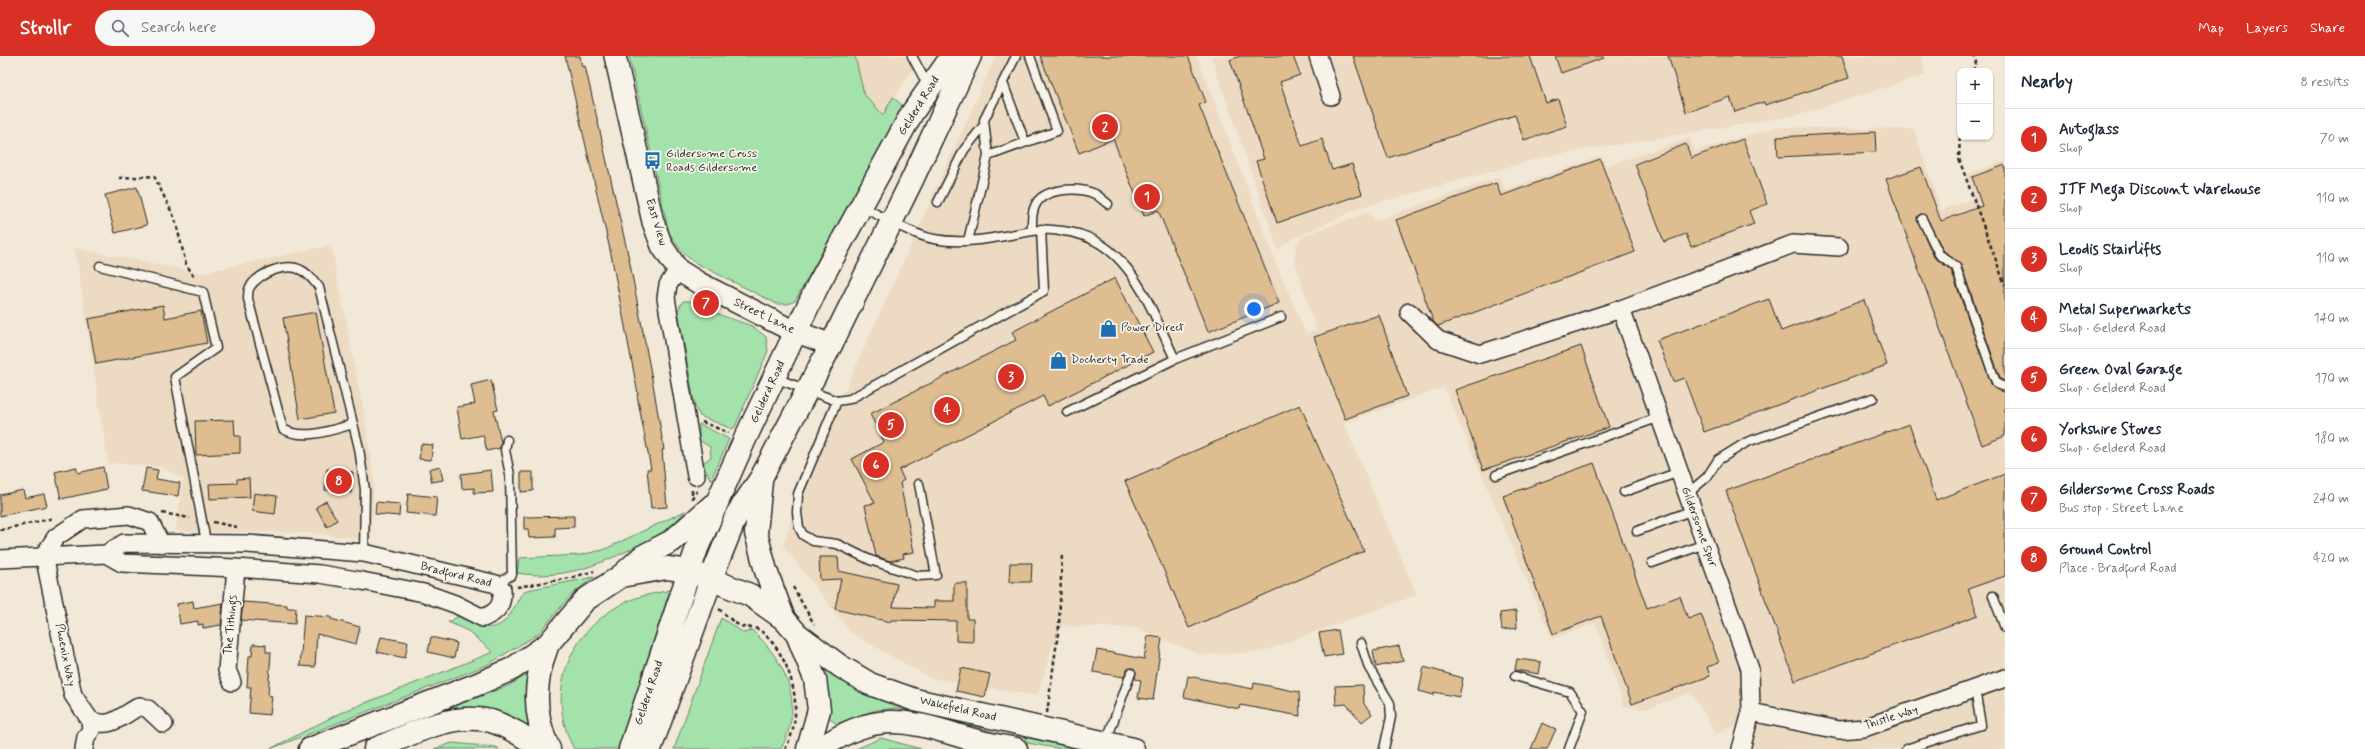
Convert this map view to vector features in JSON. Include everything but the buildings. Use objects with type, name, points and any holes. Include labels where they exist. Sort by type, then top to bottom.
[{"type":"main road","name":"Gelderd Road","points":[[630,749],[690,571],[718,501],[795,332],[912,112],[952,56]]},
{"type":"main road","name":"Gelderd Road","points":[[650,749],[737,514],[761,478],[806,389],[831,345],[892,221],[970,56]]},
{"type":"main road","points":[[761,478],[756,533],[766,571],[799,626],[815,679],[819,710],[808,749]]},
{"type":"main road","points":[[310,749],[478,684],[512,669],[548,644],[584,600],[621,576],[643,556],[672,541],[718,501]]},
{"type":"main road","name":"Wakefield Road","points":[[621,576],[667,568],[690,571],[750,595],[799,626],[840,666],[870,684],[915,700],[1133,749]]},
{"type":"main road","points":[[548,644],[539,667],[536,687],[541,731],[549,749]]},
{"type":"main road","points":[[375,749],[431,726],[464,719],[489,721],[512,730],[542,749]]},
{"type":"main road","name":"Wakefield Road","points":[[820,749],[835,738],[866,724],[890,721],[912,722],[976,740],[1016,749]]},
{"type":"street","name":"East View","points":[[615,56],[653,222],[662,246],[678,270]]},
{"type":"street","points":[[1318,56],[1331,96]]},
{"type":"street","points":[[1409,312],[1438,340],[1480,354],[1621,309],[1793,244],[1839,247]]},
{"type":"street","name":"Street Lane","points":[[678,270],[698,284],[795,332],[831,345]]},
{"type":"street","points":[[678,270],[668,285],[666,298],[686,416],[696,453],[696,476]]},
{"type":"street","name":"Gildersome Spur","points":[[1621,309],[1750,669],[1751,712],[1741,749]]},
{"type":"street","points":[[44,555],[56,537],[83,519],[129,515],[143,519],[150,522],[161,544]]},
{"type":"street","points":[[205,566],[206,542]]},
{"type":"street","name":"Bradford Road","points":[[206,542],[321,548],[364,553],[499,586],[503,601],[495,613],[482,618],[455,604],[424,593],[362,581],[320,574],[236,568],[122,564],[106,554],[124,543],[161,544],[206,542]]},
{"type":"street","points":[[362,581],[364,553]]},
{"type":"street","points":[[0,558],[44,555],[106,554]]},
{"type":"street","name":"Phoenix Way","points":[[44,555],[73,695],[90,720]]},
{"type":"street","name":"The Tithings","points":[[232,682],[227,670],[236,568]]},
{"type":"street","name":"Thistle Way","points":[[1751,712],[1839,730],[1864,728],[2005,678]]},
{"type":"street","points":[[84,749],[86,737],[91,730],[90,720],[107,724],[118,720],[140,706],[148,709],[164,724]]},
{"type":"lane","points":[[912,56],[929,89]]},
{"type":"lane","points":[[968,241],[988,156],[984,120],[1016,56]]},
{"type":"lane","points":[[988,156],[1057,131],[1030,56]]},
{"type":"lane","points":[[1003,83],[1025,142]]},
{"type":"lane","points":[[938,202],[964,150],[984,125]]},
{"type":"lane","points":[[1032,231],[1035,205],[1041,198],[1053,193],[1065,189],[1082,190],[1096,195],[1108,204]]},
{"type":"lane","points":[[861,206],[934,239],[968,241],[1009,236],[1041,229],[1073,232],[1105,245],[1131,272],[1175,359]]},
{"type":"lane","points":[[1922,219],[1939,254],[1956,267],[1994,377],[1997,384],[2005,387]]},
{"type":"lane","points":[[774,378],[838,401],[850,399],[1044,292],[1041,229]]},
{"type":"lane","points":[[100,266],[203,292],[216,348],[175,377],[206,542]]},
{"type":"lane","points":[[353,424],[324,432],[299,434],[283,429],[248,299],[250,288],[261,276],[282,268],[300,269],[311,277],[319,287],[359,448],[365,490],[364,553]]},
{"type":"lane","points":[[1067,412],[1175,359],[1281,317]]},
{"type":"lane","points":[[1636,531],[1690,502],[1718,460],[1747,442],[1873,398]]},
{"type":"lane","points":[[838,401],[798,494],[797,513],[799,527],[803,535],[813,541],[836,544],[870,560],[918,576],[936,575],[919,484]]},
{"type":"lane","points":[[1496,475],[1660,418]]},
{"type":"lane","points":[[499,586],[512,575],[510,475],[505,450],[507,440]]},
{"type":"lane","points":[[1624,492],[1679,472]]},
{"type":"lane","points":[[1652,564],[1705,544]]},
{"type":"lane","points":[[1992,596],[2005,628]]},
{"type":"lane","points":[[1361,642],[1368,668],[1390,703],[1391,717],[1384,749]]},
{"type":"lane","points":[[1106,743],[1114,716],[1123,700],[1131,673]]},
{"type":"lane","points":[[1515,676],[1570,692],[1583,711],[1569,749]]},
{"type":"lane","points":[[1906,749],[1981,725],[1975,689]]},
{"type":"path","points":[[1974,56],[1976,62],[1974,68]]},
{"type":"path","points":[[1960,140],[1959,159],[2005,285]]},
{"type":"path","points":[[119,178],[154,176],[175,219],[186,264],[203,292]]},
{"type":"path","points":[[686,416],[733,435]]},
{"type":"path","points":[[1045,729],[1059,626],[1062,553]]},
{"type":"path","points":[[499,586],[570,578],[602,567]]},
{"type":"path","points":[[792,586],[799,626]]},
{"type":"path","points":[[718,609],[742,627],[754,627],[761,631],[782,660],[792,682],[796,703],[791,739],[785,749]]},
{"type":"shaded area","points":[[855,56],[921,56],[883,116],[864,94]]},
{"type":"shaded area","points":[[996,56],[1197,56],[1278,268],[1306,333],[1316,330],[1294,258],[1296,244],[1305,235],[1369,212],[1374,221],[1499,177],[1505,190],[1602,156],[1606,166],[1690,138],[1695,151],[1776,127],[1914,129],[1941,210],[1975,198],[1966,174],[2005,161],[2005,749],[1733,749],[1740,724],[1716,734],[1691,692],[1647,709],[1624,706],[1596,623],[1552,639],[1444,387],[1344,423],[1417,595],[1261,652],[1200,655],[1137,628],[1059,626],[1037,696],[930,678],[851,633],[783,545],[804,481]]},
{"type":"shaded area","points":[[1211,56],[1922,56],[1925,75],[1798,115],[1548,156],[1360,208],[1292,239],[1278,250]]},
{"type":"shaded area","points":[[331,245],[365,419],[374,480],[371,540],[308,533],[176,531],[183,479],[161,467],[108,463],[75,248],[201,273]]},
{"type":"green space","points":[[629,56],[855,56],[864,94],[883,115],[893,97],[903,106],[795,301],[788,304],[777,304],[694,262],[682,252],[669,233]]},
{"type":"green space","points":[[683,301],[690,301],[706,310],[752,326],[766,337],[768,351],[735,427],[732,429],[700,416],[695,407],[678,310]]},
{"type":"green space","points":[[699,424],[729,439],[711,480],[703,466],[704,462],[711,457],[710,447],[699,440]]},
{"type":"green space","points":[[685,511],[674,524],[654,538],[604,561],[562,573],[532,575],[517,573],[519,558],[580,555],[603,550]]},
{"type":"green space","points":[[594,577],[571,595],[538,634],[487,665],[270,749],[340,713],[493,652],[468,631],[448,622],[459,616],[475,624],[490,627],[496,626],[508,617],[520,596],[527,590]]},
{"type":"green space","points":[[670,590],[618,749],[574,749],[565,728],[562,708],[562,687],[566,668],[575,649],[586,632],[620,605],[638,597]]},
{"type":"green space","points":[[721,618],[744,633],[752,630],[775,656],[783,670],[789,685],[792,700],[792,716],[788,732],[781,749],[674,749]]},
{"type":"green space","points":[[815,661],[842,681],[880,699],[940,715],[1002,735],[1000,737],[965,728],[934,716],[899,708],[876,710],[836,724],[824,712]]},
{"type":"green space","points":[[535,670],[537,733],[433,718],[433,714],[510,685]]},
{"type":"green space","points":[[1028,733],[1097,749],[1062,749],[1027,743],[1025,738]]},
{"type":"green space","points":[[881,738],[921,749],[856,749]]},
{"type":"green space","points":[[452,743],[496,747],[499,749],[434,749]]},
{"type":"place","name":"JTF Mega Discount Warehouse","points":[[1105,127]]},
{"type":"place","name":"Gildersome Cross Roads Gildersome","points":[[653,161]]},
{"type":"place","name":"Autoglass","points":[[1147,197]]},
{"type":"place","name":"Gildersome Cross Roads","points":[[706,303]]},
{"type":"place","name":"Power Direct","points":[[1108,328]]},
{"type":"place","name":"Docherty Trade","points":[[1058,360]]},
{"type":"place","name":"Leodis Stairlifts","points":[[1011,377]]},
{"type":"place","name":"Metal Supermarkets","points":[[947,410]]},
{"type":"place","name":"Green Oval Garage","points":[[891,425]]},
{"type":"place","name":"Yorkshire Stoves","points":[[876,465]]},
{"type":"place","name":"Ground Control","points":[[339,481]]}]
